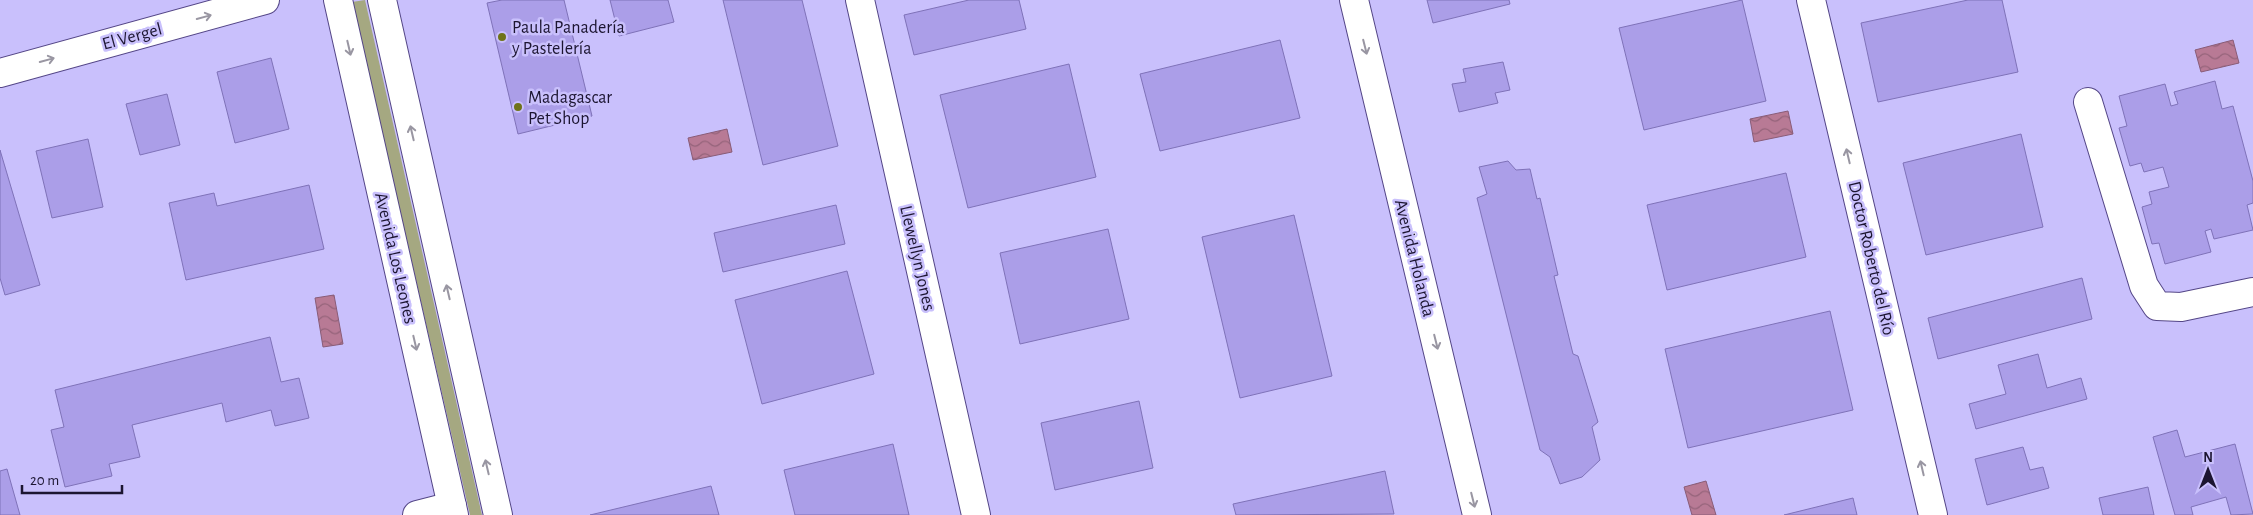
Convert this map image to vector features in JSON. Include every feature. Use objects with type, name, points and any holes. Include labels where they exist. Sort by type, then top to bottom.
[{"type":"street","name":"El Vergel","points":[[0,73],[265,0]]},
{"type":"street","name":"Avenida Los Leones","points":[[338,0],[453,510]]},
{"type":"street","points":[[382,0],[498,515]]},
{"type":"street","name":"Llewellyn Jones","points":[[860,0],[976,515]]},
{"type":"street","name":"Avenida Holanda","points":[[1354,0],[1477,515]]},
{"type":"street","name":"Doctor Roberto del Río","points":[[1811,0],[1933,515]]},
{"type":"street","points":[[2088,102],[2144,286],[2157,306],[2181,307],[2253,292]]},
{"type":"street","points":[[417,515],[453,510]]},
{"type":"green space","points":[[365,0],[482,515],[470,515],[352,2]]},
{"type":"water","points":[[2233,40],[2239,63],[2201,72],[2195,50]]},
{"type":"water","points":[[1788,111],[1793,134],[1754,142],[1750,119]]},
{"type":"water","points":[[727,129],[732,152],[693,160],[688,138]]},
{"type":"water","points":[[334,295],[343,344],[323,347],[315,298]]},
{"type":"water","points":[[1706,481],[1716,515],[1692,515],[1684,487]]},
{"type":"building","points":[[502,0],[564,0],[592,116],[518,134],[487,3]]},
{"type":"building","points":[[610,0],[668,0],[674,22],[619,36]]},
{"type":"building","points":[[723,0],[802,0],[838,146],[763,165]]},
{"type":"building","points":[[969,0],[1019,0],[1026,29],[914,55],[904,15]]},
{"type":"building","points":[[1427,0],[1509,0],[1510,4],[1433,23]]},
{"type":"building","points":[[1742,0],[1766,101],[1644,130],[1619,28]]},
{"type":"building","points":[[1968,0],[2002,0],[2018,72],[1878,102],[1861,23]]},
{"type":"building","points":[[1280,40],[1300,118],[1160,151],[1140,74]]},
{"type":"building","points":[[271,58],[289,129],[235,143],[217,72]]},
{"type":"building","points":[[1503,62],[1510,90],[1495,93],[1498,103],[1459,112],[1452,84],[1466,82],[1463,69]]},
{"type":"building","points":[[1069,64],[1096,177],[968,208],[940,95]]},
{"type":"building","points":[[2215,81],[2222,109],[2233,106],[2253,181],[2253,203],[2247,205],[2253,230],[2214,239],[2211,229],[2205,231],[2211,252],[2165,264],[2159,243],[2152,244],[2142,207],[2152,204],[2149,192],[2169,187],[2163,167],[2144,172],[2141,163],[2130,166],[2119,128],[2127,126],[2119,96],[2165,84],[2171,106],[2178,104],[2174,92]]},
{"type":"building","points":[[167,94],[180,145],[140,155],[126,104]]},
{"type":"building","points":[[2021,134],[2043,227],[1926,255],[1903,163]]},
{"type":"building","points":[[88,139],[103,207],[52,218],[36,151]]},
{"type":"building","points":[[0,150],[40,285],[5,295],[0,278]]},
{"type":"building","points":[[1508,161],[1516,170],[1530,169],[1537,199],[1540,198],[1558,275],[1554,276],[1573,354],[1578,356],[1598,422],[1592,427],[1600,460],[1582,477],[1560,484],[1550,457],[1540,450],[1477,198],[1487,194],[1479,167]]},
{"type":"building","points":[[1786,173],[1806,257],[1667,290],[1647,205]]},
{"type":"building","points":[[309,185],[324,249],[186,280],[169,203],[214,193],[217,206]]},
{"type":"building","points":[[836,205],[845,244],[723,272],[714,233]]},
{"type":"building","points":[[1294,215],[1332,376],[1240,398],[1202,237]]},
{"type":"building","points":[[1108,229],[1129,319],[1020,344],[1000,253]]},
{"type":"building","points":[[847,271],[874,374],[762,404],[735,300]]},
{"type":"building","points":[[2082,278],[2092,319],[1938,359],[1928,318]]},
{"type":"building","points":[[1830,311],[1853,410],[1688,448],[1665,349]]},
{"type":"building","points":[[270,337],[281,382],[299,378],[309,418],[275,426],[271,410],[226,422],[222,403],[132,425],[140,457],[109,464],[112,476],[65,487],[51,430],[64,427],[55,390]]},
{"type":"building","points":[[2038,354],[2047,388],[2081,378],[2087,399],[1976,429],[1969,404],[2006,394],[1998,365]]},
{"type":"building","points":[[1139,401],[1153,468],[1055,490],[1041,423]]},
{"type":"building","points":[[2177,430],[2185,457],[2235,444],[2253,514],[2231,515],[2226,497],[2191,507],[2193,515],[2175,515],[2153,437]]},
{"type":"building","points":[[893,444],[909,515],[795,515],[784,470]]},
{"type":"building","points":[[2023,447],[2030,470],[2043,467],[2049,488],[1987,505],[1975,459]]},
{"type":"building","points":[[7,469],[20,515],[0,515],[0,471]]},
{"type":"building","points":[[1385,471],[1394,514],[1236,515],[1233,504]]},
{"type":"building","points":[[711,486],[719,515],[590,515]]},
{"type":"building","points":[[2148,487],[2154,515],[2103,515],[2099,498]]},
{"type":"building","points":[[1853,498],[1857,515],[1784,515]]},
{"type":"place","name":"Paula Panadería y Pastelería","points":[[502,37]]},
{"type":"place","name":"Madagascar Pet Shop","points":[[518,107]]}]
